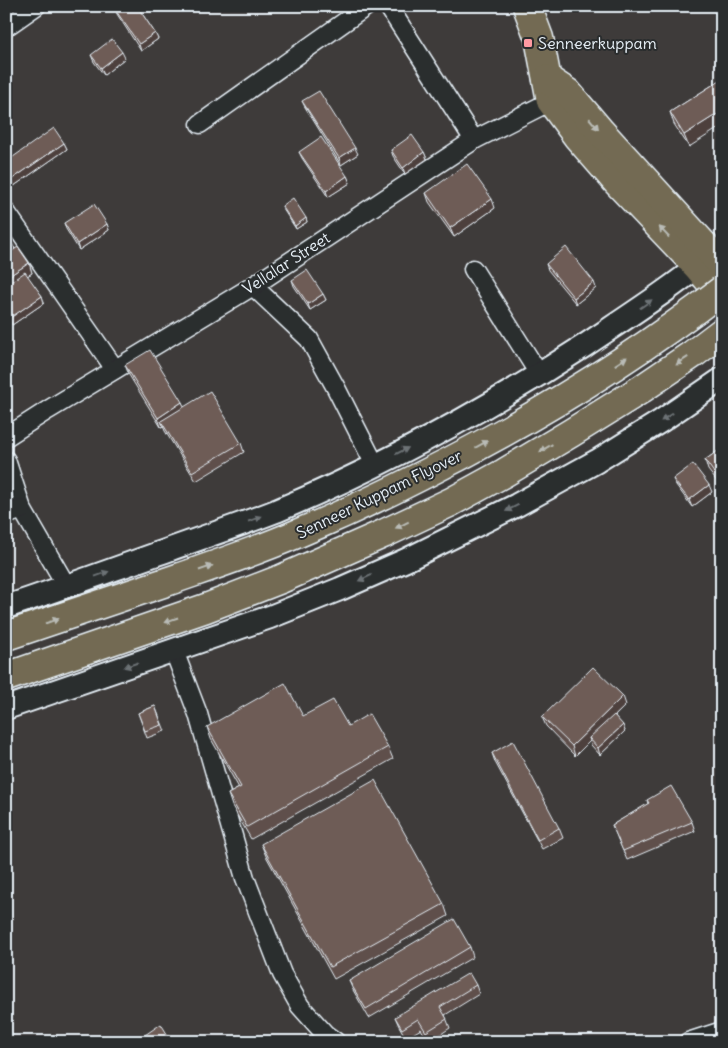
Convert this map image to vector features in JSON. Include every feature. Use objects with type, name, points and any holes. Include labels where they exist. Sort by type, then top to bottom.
[{"type":"main road","points":[[527,6],[555,91],[583,143],[617,182],[714,259],[722,296]]},
{"type":"main road","name":"Senneer Kuppam Flyover","points":[[6,636],[222,562],[294,535],[369,502],[524,422],[594,379],[722,290]]},
{"type":"main road","points":[[6,677],[206,608],[281,579],[451,502],[504,473],[640,390],[722,332]]},
{"type":"street","points":[[6,28],[36,6]]},
{"type":"street","points":[[200,124],[367,6]]},
{"type":"street","points":[[388,6],[474,140]]},
{"type":"street","name":"Vellalar Street","points":[[6,437],[252,286],[474,140],[555,91]]},
{"type":"street","points":[[6,212],[114,369]]},
{"type":"street","points":[[6,608],[221,532],[343,481],[462,420],[509,393],[714,259]]},
{"type":"street","points":[[473,269],[539,374]]},
{"type":"street","points":[[252,286],[309,340],[375,465]]},
{"type":"street","points":[[6,708],[270,617],[406,560],[509,509],[597,461],[661,421],[722,379]]},
{"type":"street","points":[[6,460],[14,512],[67,587]]},
{"type":"street","points":[[174,651],[198,714],[244,878],[282,974],[300,1006],[325,1034],[336,1042]]},
{"type":"street","points":[[688,1042],[722,1030]]},
{"type":"building","points":[[117,6],[137,6],[155,33],[139,44],[114,8]]},
{"type":"building","points":[[112,39],[122,52],[101,68],[91,55]]},
{"type":"building","points":[[722,79],[722,111],[684,135],[670,112]]},
{"type":"building","points":[[319,91],[355,148],[339,158],[302,101]]},
{"type":"building","points":[[54,128],[64,143],[11,180],[6,172],[6,162]]},
{"type":"building","points":[[412,135],[424,152],[403,168],[391,150]]},
{"type":"building","points":[[321,137],[347,176],[326,191],[299,152]]},
{"type":"building","points":[[467,164],[492,199],[450,228],[426,193]]},
{"type":"building","points":[[293,198],[306,218],[295,226],[282,206]]},
{"type":"building","points":[[94,204],[107,224],[77,244],[64,223]]},
{"type":"building","points":[[6,235],[13,245],[6,249]]},
{"type":"building","points":[[18,247],[29,263],[6,278],[6,255]]},
{"type":"building","points":[[566,247],[594,282],[574,298],[546,264]]},
{"type":"building","points":[[307,270],[323,294],[308,304],[292,280]]},
{"type":"building","points":[[25,272],[42,296],[10,318],[6,313],[6,285]]},
{"type":"building","points":[[150,350],[182,402],[158,418],[125,365]]},
{"type":"building","points":[[210,391],[241,443],[192,472],[161,421]]},
{"type":"building","points":[[722,448],[722,484],[705,460]]},
{"type":"building","points":[[693,464],[709,485],[689,500],[673,479]]},
{"type":"building","points":[[6,473],[11,492],[6,494]]},
{"type":"building","points":[[593,667],[623,696],[572,746],[542,717]]},
{"type":"building","points":[[285,683],[303,716],[333,700],[348,726],[369,714],[388,747],[247,827],[228,794],[241,787],[207,727]]},
{"type":"building","points":[[155,706],[162,725],[145,731],[138,713]]},
{"type":"building","points":[[614,715],[623,725],[598,748],[589,738]]},
{"type":"building","points":[[513,741],[559,828],[538,840],[492,753]]},
{"type":"building","points":[[375,780],[444,904],[330,967],[261,844]]},
{"type":"building","points":[[671,786],[692,822],[623,851],[612,825],[649,803],[647,800]]},
{"type":"building","points":[[454,919],[470,947],[366,1009],[349,981]]},
{"type":"building","points":[[469,973],[476,985],[440,1007],[447,1019],[426,1032],[418,1019],[402,1029],[395,1017]]},
{"type":"building","points":[[161,1024],[172,1042],[150,1042],[145,1035]]},
{"type":"place","name":"Senneerkuppam","points":[[528,43]]}]
